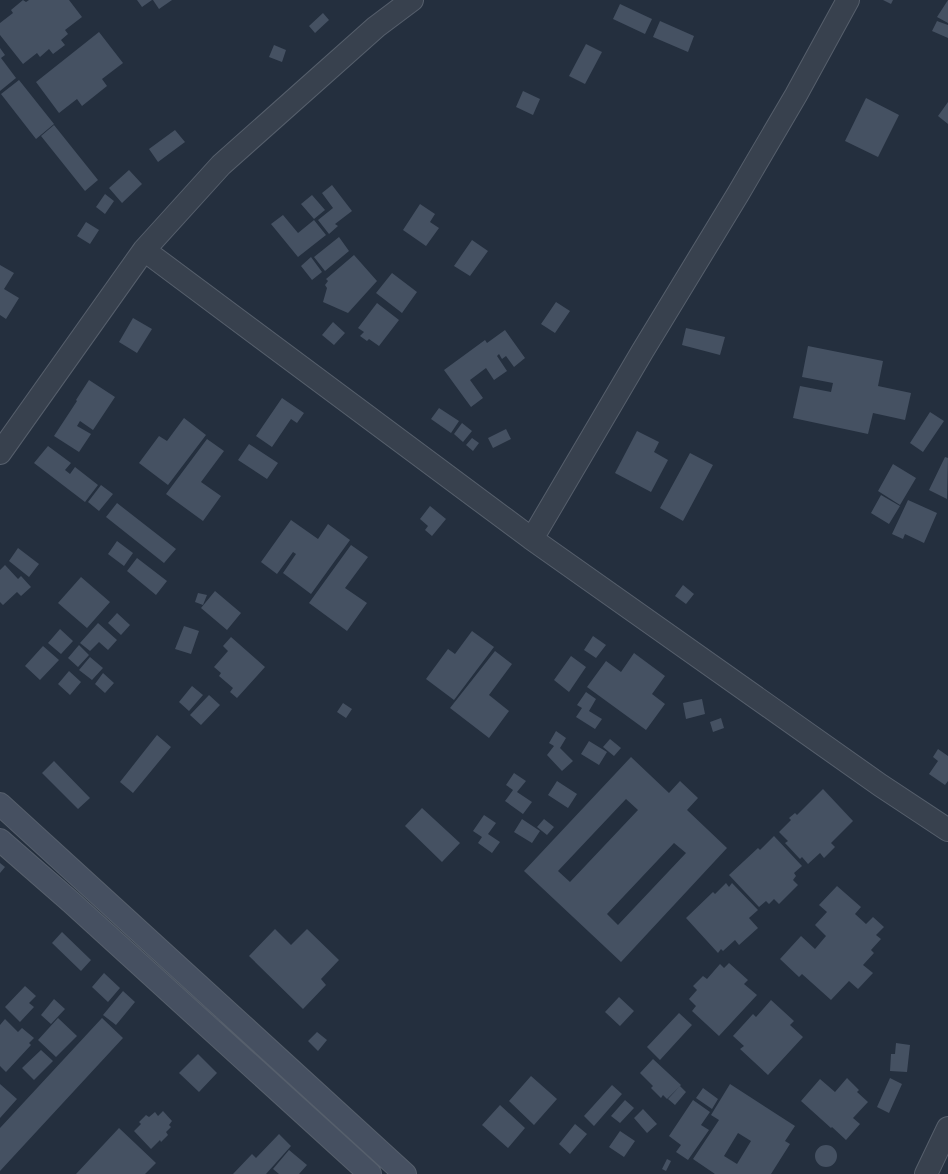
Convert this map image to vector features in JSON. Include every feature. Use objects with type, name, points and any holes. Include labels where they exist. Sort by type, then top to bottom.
[{"type":"main road","points":[[0,804],[405,1174]]},
{"type":"main road","points":[[0,840],[118,944],[370,1174]]},
{"type":"street","points":[[0,453],[144,250],[221,165],[376,27],[412,0]]},
{"type":"street","points":[[532,539],[642,352],[742,188],[796,95],[848,0]]},
{"type":"street","points":[[144,250],[532,539],[880,785],[948,830]]},
{"type":"street","points":[[926,1174],[948,1128]]},
{"type":"building","points":[[23,0],[26,2],[29,0],[69,0],[82,17],[65,30],[68,34],[61,40],[65,45],[53,54],[49,49],[40,57],[37,53],[23,64],[0,35],[0,23],[13,13],[11,10]]},
{"type":"building","points":[[137,0],[152,0],[142,7]]},
{"type":"building","points":[[153,0],[172,0],[159,9]]},
{"type":"building","points":[[883,0],[893,0],[891,4]]},
{"type":"building","points":[[948,0],[948,23],[937,17]]},
{"type":"building","points":[[620,4],[652,19],[645,34],[613,19]]},
{"type":"building","points":[[323,13],[329,20],[315,33],[309,26]]},
{"type":"building","points":[[660,21],[694,36],[688,52],[653,37]]},
{"type":"building","points":[[937,21],[948,25],[948,38],[932,31]]},
{"type":"building","points":[[99,32],[123,63],[102,79],[107,86],[82,106],[77,99],[59,113],[36,82]]},
{"type":"building","points":[[586,44],[602,52],[585,84],[569,76]]},
{"type":"building","points":[[274,45],[286,50],[282,62],[269,57]]},
{"type":"building","points":[[0,48],[5,55],[1,58],[16,78],[0,91]]},
{"type":"building","points":[[19,80],[54,124],[36,139],[1,94]]},
{"type":"building","points":[[523,91],[540,99],[533,115],[516,107]]},
{"type":"building","points":[[866,98],[899,115],[878,157],[845,141]]},
{"type":"building","points":[[948,102],[948,124],[938,116]]},
{"type":"building","points":[[54,125],[98,180],[85,191],[41,136]]},
{"type":"building","points":[[175,130],[185,142],[158,162],[149,149]]},
{"type":"building","points":[[129,170],[142,184],[122,203],[109,188]]},
{"type":"building","points":[[332,185],[352,211],[335,224],[338,226],[329,234],[318,220],[333,208],[322,193]]},
{"type":"building","points":[[105,194],[114,201],[105,214],[96,207]]},
{"type":"building","points":[[312,195],[325,210],[314,219],[301,204]]},
{"type":"building","points":[[420,204],[435,214],[430,222],[439,228],[426,246],[403,230]]},
{"type":"building","points":[[283,215],[298,233],[314,220],[326,235],[298,257],[271,224]]},
{"type":"building","points":[[86,222],[99,230],[90,244],[77,236]]},
{"type":"building","points":[[339,237],[349,251],[325,271],[314,257]]},
{"type":"building","points":[[472,240],[488,251],[470,276],[454,266]]},
{"type":"building","points":[[354,255],[377,281],[348,313],[323,302],[327,288],[325,285],[328,281],[326,279]]},
{"type":"building","points":[[311,257],[322,272],[312,280],[301,266]]},
{"type":"building","points":[[0,265],[14,273],[4,289],[19,298],[6,319],[0,315]]},
{"type":"building","points":[[392,273],[417,292],[402,313],[376,293]]},
{"type":"building","points":[[556,302],[570,311],[555,333],[541,324]]},
{"type":"building","points":[[377,303],[399,320],[379,346],[369,339],[367,341],[360,336],[364,332],[358,328]]},
{"type":"building","points":[[133,318],[152,329],[137,353],[119,342]]},
{"type":"building","points":[[333,322],[345,333],[334,345],[322,335]]},
{"type":"building","points":[[686,328],[725,337],[720,355],[682,345]]},
{"type":"building","points":[[505,330],[525,358],[514,367],[506,356],[502,359],[499,354],[497,356],[507,371],[494,380],[486,368],[470,380],[483,398],[471,407],[444,370],[485,340],[487,343]]},
{"type":"building","points":[[808,346],[883,361],[878,386],[911,393],[905,420],[873,413],[868,434],[793,418],[800,386],[831,392],[833,383],[802,377]]},
{"type":"building","points":[[89,380],[115,397],[93,430],[80,421],[77,426],[91,434],[79,452],[54,436]]},
{"type":"building","points":[[282,398],[304,413],[297,423],[291,419],[272,447],[256,436]]},
{"type":"building","points":[[439,408],[459,421],[451,433],[431,419]]},
{"type":"building","points":[[930,412],[944,421],[923,452],[910,443]]},
{"type":"building","points":[[184,418],[206,435],[168,485],[139,463],[159,436],[167,441]]},
{"type":"building","points":[[462,423],[472,431],[463,442],[454,434]]},
{"type":"building","points":[[506,429],[511,439],[493,448],[488,438]]},
{"type":"building","points":[[637,431],[659,442],[654,452],[668,460],[651,492],[615,473]]},
{"type":"building","points":[[472,438],[479,443],[473,451],[466,445]]},
{"type":"building","points":[[207,439],[224,451],[201,482],[221,496],[203,521],[166,494]]},
{"type":"building","points":[[249,444],[278,463],[267,479],[238,460]]},
{"type":"building","points":[[48,446],[71,463],[65,470],[70,474],[75,467],[98,485],[85,502],[34,463]]},
{"type":"building","points":[[690,453],[713,465],[683,521],[660,508]]},
{"type":"building","points":[[945,457],[948,458],[947,499],[929,490]]},
{"type":"building","points":[[893,464],[916,478],[900,505],[878,491]]},
{"type":"building","points":[[101,485],[113,494],[99,511],[88,502]]},
{"type":"building","points":[[881,495],[900,506],[889,524],[871,513]]},
{"type":"building","points":[[908,500],[937,513],[924,543],[905,534],[903,539],[892,534]]},
{"type":"building","points":[[117,503],[176,549],[164,563],[106,517]]},
{"type":"building","points":[[430,506],[446,519],[432,536],[425,530],[428,526],[420,519]]},
{"type":"building","points":[[291,520],[318,539],[328,524],[350,540],[311,594],[283,573],[296,554],[293,552],[277,574],[261,562]]},
{"type":"building","points":[[117,541],[133,553],[124,566],[108,554]]},
{"type":"building","points":[[351,545],[368,557],[345,588],[367,603],[347,631],[309,603]]},
{"type":"building","points":[[18,548],[39,564],[29,577],[9,561]]},
{"type":"building","points":[[137,558],[167,581],[156,595],[127,571]]},
{"type":"building","points":[[5,565],[18,579],[21,576],[31,587],[21,596],[17,592],[3,605],[0,602],[0,570]]},
{"type":"building","points":[[81,577],[110,602],[87,628],[58,603]]},
{"type":"building","points":[[683,585],[694,594],[686,604],[675,596]]},
{"type":"building","points":[[215,591],[241,613],[227,630],[201,608]]},
{"type":"building","points":[[198,593],[207,595],[203,605],[195,602]]},
{"type":"building","points":[[117,613],[130,625],[121,635],[108,623]]},
{"type":"building","points":[[98,623],[117,640],[108,650],[99,642],[90,651],[80,643]]},
{"type":"building","points":[[184,626],[199,631],[191,654],[175,649]]},
{"type":"building","points":[[60,629],[73,641],[61,654],[48,643]]},
{"type":"building","points":[[472,631],[494,647],[454,700],[426,679],[448,649],[455,654]]},
{"type":"building","points":[[593,636],[606,645],[596,658],[584,650]]},
{"type":"building","points":[[231,637],[265,667],[237,698],[230,692],[233,688],[219,676],[221,673],[214,667],[228,651],[223,646]]},
{"type":"building","points":[[79,645],[89,655],[78,667],[68,658]]},
{"type":"building","points":[[43,646],[59,660],[40,680],[25,666]]},
{"type":"building","points":[[495,651],[512,664],[489,695],[509,711],[489,738],[450,708]]},
{"type":"building","points":[[634,653],[665,676],[652,694],[665,704],[646,730],[587,687],[606,661],[621,672]]},
{"type":"building","points":[[571,656],[586,667],[569,692],[554,680]]},
{"type":"building","points":[[90,657],[103,668],[92,680],[79,670]]},
{"type":"building","points":[[69,671],[81,682],[70,695],[58,684]]},
{"type":"building","points":[[103,673],[114,683],[105,693],[95,684]]},
{"type":"building","points":[[192,686],[203,695],[189,711],[179,702]]},
{"type":"building","points":[[586,692],[596,699],[589,711],[602,719],[595,729],[576,717],[582,708],[577,705]]},
{"type":"building","points":[[209,695],[220,705],[201,725],[190,715]]},
{"type":"building","points":[[702,699],[705,714],[686,719],[683,703]]},
{"type":"building","points":[[343,703],[352,709],[346,718],[337,712]]},
{"type":"building","points":[[721,718],[724,728],[713,732],[710,722]]},
{"type":"building","points":[[556,731],[566,738],[560,748],[573,761],[562,771],[547,755],[554,746],[549,743]]},
{"type":"building","points":[[157,735],[171,747],[133,793],[120,782]]},
{"type":"building","points":[[610,739],[621,748],[614,756],[603,747]]},
{"type":"building","points":[[589,741],[607,752],[599,765],[581,754]]},
{"type":"building","points":[[938,749],[948,756],[948,781],[945,785],[929,774],[938,761],[933,757]]},
{"type":"building","points":[[631,757],[669,793],[680,781],[698,798],[687,810],[727,848],[621,962],[524,871]],"holes":[[[626,799],[638,810],[570,882],[558,871]],[[674,843],[686,853],[618,925],[607,914]]]},
{"type":"building","points":[[54,761],[90,798],[78,809],[42,773]]},
{"type":"building","points":[[514,773],[526,781],[517,792],[532,802],[523,814],[505,801],[513,790],[506,785]]},
{"type":"building","points":[[557,781],[577,794],[568,808],[548,795]]},
{"type":"building","points":[[823,789],[853,821],[831,843],[835,847],[824,858],[820,853],[808,864],[802,857],[800,859],[785,843],[788,841],[779,832],[791,820],[789,818],[795,813],[797,815]]},
{"type":"building","points":[[422,808],[460,843],[442,862],[405,826]]},
{"type":"building","points":[[484,815],[496,823],[488,834],[500,842],[492,853],[478,843],[482,837],[473,831]]},
{"type":"building","points":[[522,819],[540,831],[532,843],[514,832]]},
{"type":"building","points":[[544,819],[554,827],[547,835],[537,827]]},
{"type":"building","points":[[774,836],[802,866],[794,873],[796,876],[793,880],[798,885],[779,904],[774,899],[769,904],[766,901],[759,907],[729,875],[758,848],[760,850]]},
{"type":"building","points":[[0,863],[5,867],[0,873]]},
{"type":"building","points":[[726,883],[729,887],[732,883],[758,910],[749,918],[758,928],[739,945],[735,940],[723,951],[721,949],[718,953],[686,918],[713,892],[715,894]]},
{"type":"building","points":[[837,886],[861,907],[855,914],[866,924],[873,917],[884,927],[876,935],[881,939],[871,950],[874,953],[863,965],[873,973],[858,989],[849,981],[831,1000],[802,974],[799,977],[780,959],[801,936],[815,949],[826,936],[815,925],[827,912],[819,905]]},
{"type":"building","points":[[275,929],[291,945],[307,929],[339,960],[321,979],[326,985],[303,1009],[249,956]]},
{"type":"building","points":[[62,932],[91,960],[81,971],[52,943]]},
{"type":"building","points":[[729,963],[748,980],[744,984],[757,995],[719,1036],[692,1011],[696,1006],[689,999],[697,990],[693,986],[703,976],[707,979],[720,964],[724,968]]},
{"type":"building","points":[[104,973],[120,988],[108,1002],[92,987]]},
{"type":"building","points":[[25,986],[36,996],[29,1003],[34,1007],[20,1022],[5,1007]]},
{"type":"building","points":[[123,991],[135,1002],[116,1025],[103,1015]]},
{"type":"building","points":[[619,997],[634,1011],[620,1026],[605,1012]]},
{"type":"building","points":[[54,999],[65,1009],[51,1024],[41,1015]]},
{"type":"building","points":[[771,1000],[794,1021],[790,1025],[803,1037],[768,1075],[740,1049],[744,1046],[733,1036],[753,1014],[756,1017]]},
{"type":"building","points":[[679,1013],[692,1025],[660,1060],[647,1047]]},
{"type":"building","points":[[58,1018],[77,1036],[56,1057],[38,1040]]},
{"type":"building","points":[[102,1018],[123,1038],[0,1171],[0,1128]]},
{"type":"building","points":[[5,1019],[18,1032],[22,1028],[34,1038],[29,1043],[31,1045],[6,1072],[0,1066],[0,1025]]},
{"type":"building","points":[[317,1032],[327,1040],[318,1051],[308,1041]]},
{"type":"building","points":[[896,1043],[910,1045],[907,1072],[890,1071],[891,1054],[895,1054]]},
{"type":"building","points":[[41,1050],[53,1061],[34,1080],[22,1068]]},
{"type":"building","points":[[198,1054],[217,1073],[199,1092],[179,1073]]},
{"type":"building","points":[[653,1059],[681,1085],[667,1099],[663,1095],[661,1098],[651,1088],[653,1086],[640,1073]]},
{"type":"building","points":[[531,1076],[557,1099],[534,1125],[509,1101]]},
{"type":"building","points":[[847,1078],[859,1090],[857,1092],[868,1102],[853,1118],[860,1124],[846,1140],[801,1101],[820,1079],[835,1092]]},
{"type":"building","points":[[890,1078],[902,1084],[889,1113],[877,1107]]},
{"type":"building","points":[[0,1084],[17,1099],[0,1118]]},
{"type":"building","points":[[730,1084],[795,1126],[785,1141],[790,1144],[771,1174],[715,1174],[693,1159],[719,1120],[711,1115]],"holes":[[[738,1133],[751,1141],[737,1164],[724,1156]]]},
{"type":"building","points":[[612,1085],[622,1094],[594,1126],[584,1116]]},
{"type":"building","points":[[680,1086],[686,1092],[675,1105],[668,1099]]},
{"type":"building","points":[[703,1088],[718,1099],[712,1109],[696,1098]]},
{"type":"building","points":[[625,1100],[634,1108],[620,1123],[611,1116]]},
{"type":"building","points":[[693,1100],[710,1112],[701,1125],[709,1130],[688,1160],[676,1152],[681,1145],[669,1136]]},
{"type":"building","points":[[500,1105],[525,1128],[508,1148],[482,1125]]},
{"type":"building","points":[[643,1109],[657,1124],[647,1133],[634,1118]]},
{"type":"building","points":[[163,1111],[172,1121],[169,1125],[171,1127],[166,1132],[168,1135],[161,1142],[160,1140],[151,1149],[134,1131],[141,1124],[139,1122],[146,1115],[149,1117],[155,1112],[158,1116]]},
{"type":"building","points":[[575,1124],[587,1134],[570,1154],[559,1144]]},
{"type":"building","points":[[119,1128],[156,1163],[145,1174],[76,1174]]},
{"type":"building","points":[[620,1131],[635,1141],[624,1157],[609,1147]]},
{"type":"building","points":[[279,1134],[291,1146],[266,1174],[233,1174],[252,1154],[256,1158]]},
{"type":"building","points":[[826,1145],[834,1148],[837,1156],[834,1164],[826,1167],[818,1164],[815,1156],[818,1148]]},
{"type":"building","points":[[289,1150],[307,1165],[299,1174],[279,1174],[273,1169]]},
{"type":"building","points":[[667,1159],[671,1161],[666,1171],[662,1169]]}]
